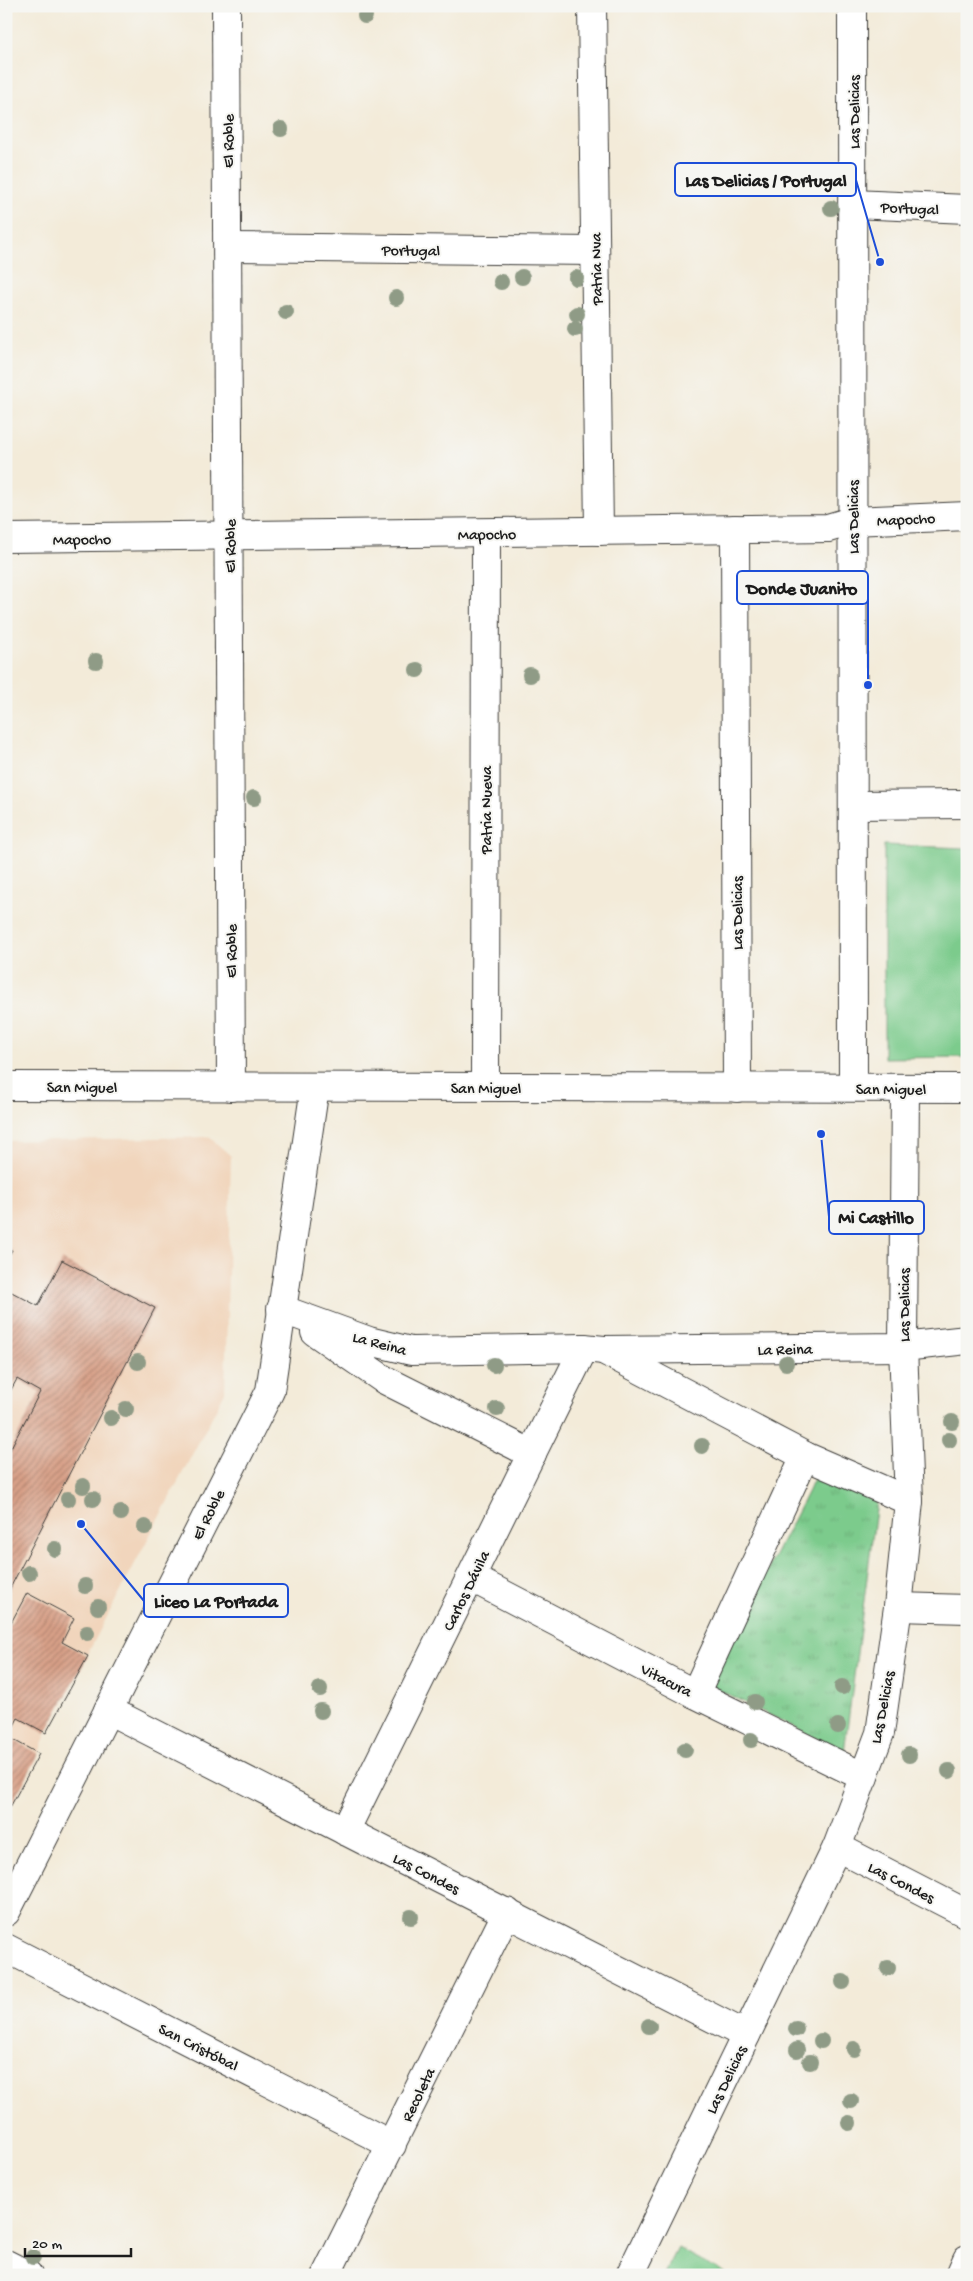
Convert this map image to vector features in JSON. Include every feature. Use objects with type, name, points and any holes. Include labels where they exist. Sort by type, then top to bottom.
[{"type":"street","name":"El Roble","points":[[226,6],[231,1087]]},
{"type":"street","name":"Patria Nva","points":[[592,6],[598,531]]},
{"type":"street","name":"Las Delicias","points":[[852,6],[854,204],[852,521],[853,1088]]},
{"type":"street","name":"Portugal","points":[[854,204],[967,210]]},
{"type":"street","name":"Portugal","points":[[228,248],[594,251]]},
{"type":"street","name":"Mapocho","points":[[6,538],[828,528],[852,521],[967,516]]},
{"type":"street","name":"Las Delicias","points":[[735,529],[737,1088]]},
{"type":"street","name":"Patria Nueva","points":[[485,1087],[486,533]]},
{"type":"street","points":[[853,805],[967,804]]},
{"type":"street","name":"San Miguel","points":[[6,1086],[967,1088]]},
{"type":"street","name":"El Roble","points":[[6,1912],[270,1391],[315,1087]]},
{"type":"street","name":"Las Delicias","points":[[630,2275],[837,1847],[880,1733],[898,1607],[910,1501],[903,1347],[905,1088]]},
{"type":"street","points":[[281,1309],[383,1379],[532,1454]]},
{"type":"street","name":"La Reina","points":[[281,1309],[369,1341],[411,1352],[903,1347],[967,1340]]},
{"type":"street","name":"La Reina","points":[[594,1349],[805,1456],[910,1501]]},
{"type":"street","name":"Carlos Dávila","points":[[345,1831],[532,1454],[594,1349]]},
{"type":"street","points":[[695,1694],[805,1456]]},
{"type":"street","name":"Vitacura","points":[[472,1578],[695,1694],[864,1777]]},
{"type":"street","points":[[898,1607],[967,1609]]},
{"type":"street","name":"Las Condes","points":[[108,1710],[746,2035]]},
{"type":"street","name":"Las Condes","points":[[837,1847],[967,1914]]},
{"type":"street","name":"Recoleta","points":[[326,2275],[507,1912]]},
{"type":"street","name":"San Cristóbal","points":[[6,1948],[392,2145]]},
{"type":"street","points":[[960,2275],[967,2259]]},
{"type":"street","points":[[6,2264],[28,2275]]},
{"type":"shaded area","points":[[209,1137],[231,1156],[225,1392],[46,1733],[39,1754],[6,1815],[6,1141]]},
{"type":"green space","points":[[884,845],[967,848],[967,1057],[884,1058]]},
{"type":"green space","points":[[816,1475],[877,1502],[844,1752],[709,1685]]},
{"type":"green space","points":[[678,2248],[729,2275],[664,2275]]},
{"type":"building","points":[[6,1247],[12,1250],[6,1261]]},
{"type":"building","points":[[62,1260],[155,1308],[6,1596],[6,1457],[40,1392],[17,1379],[6,1399],[6,1289],[38,1306]]},
{"type":"building","points":[[27,1593],[74,1618],[62,1642],[88,1656],[46,1733],[18,1718],[8,1737],[39,1754],[9,1809],[6,1808],[6,1632]]},
{"type":"place","name":"Las Delicias / Portugal","points":[[880,262]]},
{"type":"place","name":"Donde Juanito","points":[[868,685]]},
{"type":"place","name":"Mi Castillo","points":[[821,1134]]},
{"type":"place","name":"Liceo La Portada","points":[[81,1524]]}]
